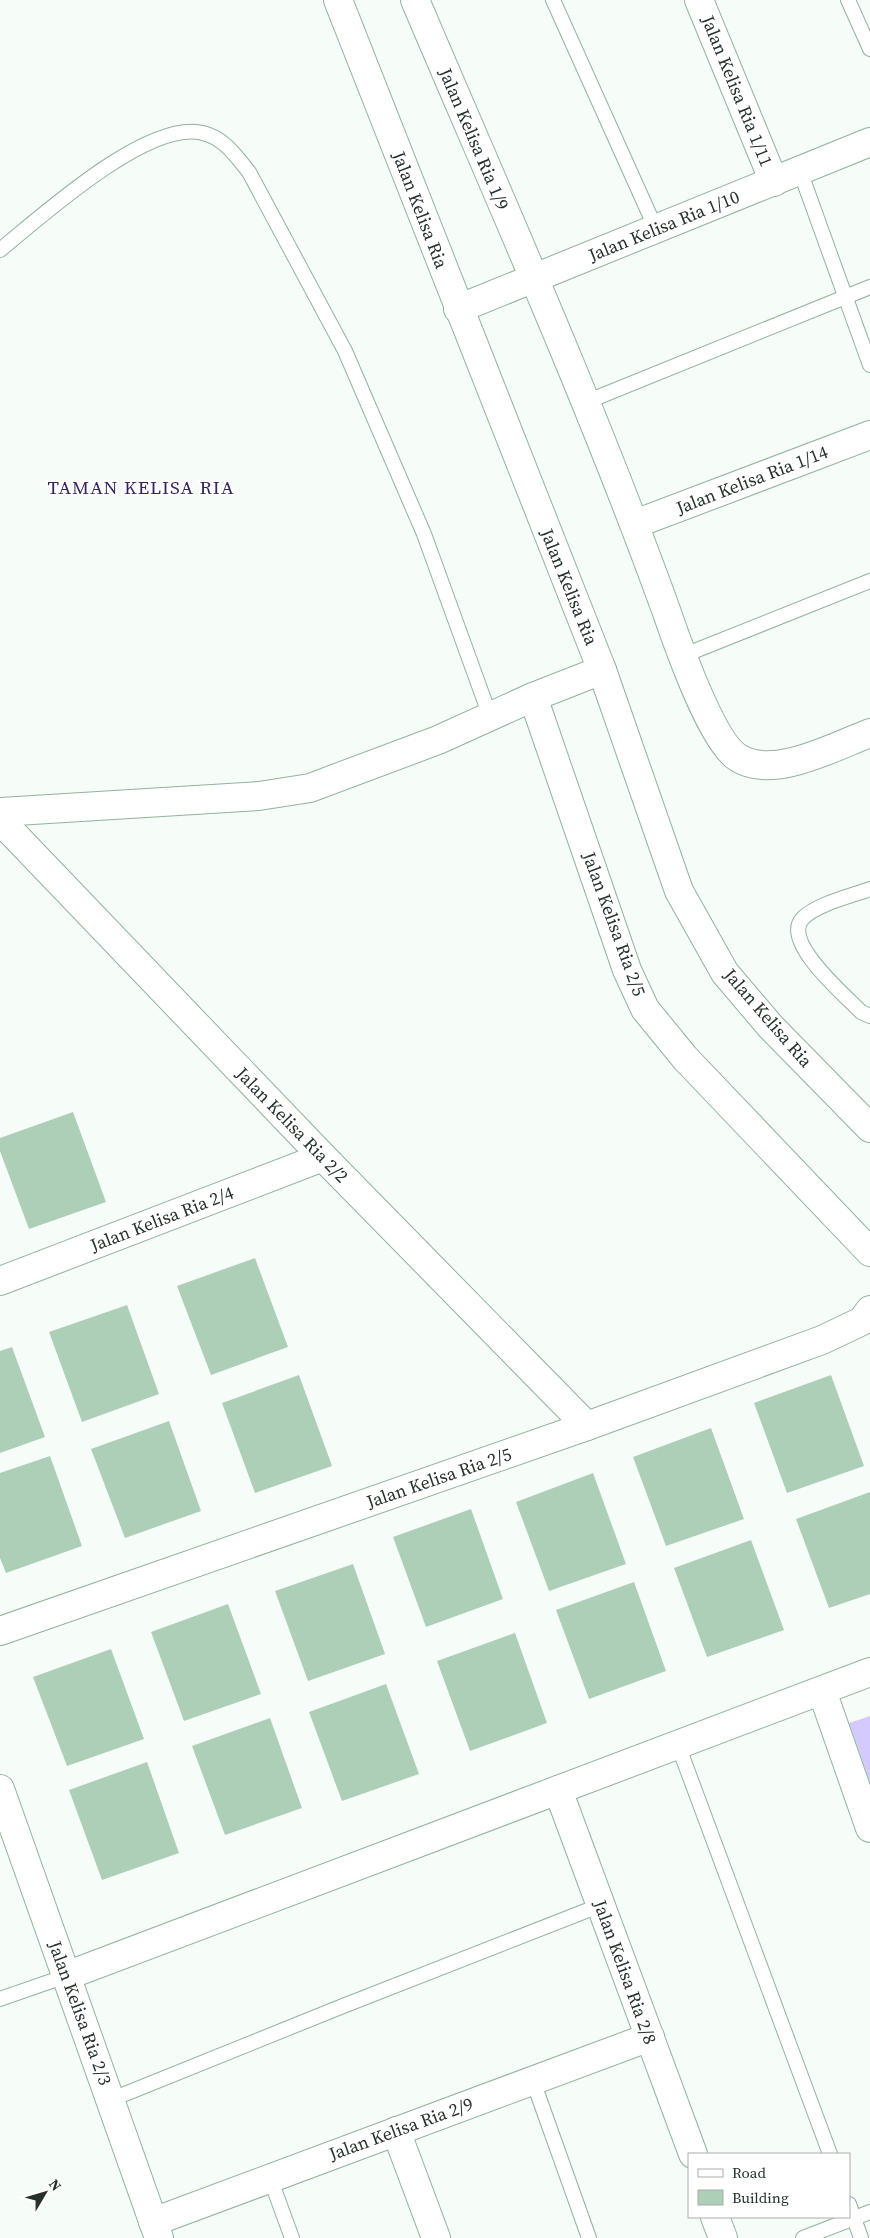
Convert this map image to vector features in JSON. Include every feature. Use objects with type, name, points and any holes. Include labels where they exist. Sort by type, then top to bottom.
[{"type":"street","name":"Jalan Kelisa Ria","points":[[338,0],[458,309],[602,670],[679,891],[725,973],[771,1027],[870,1128]]},
{"type":"street","name":"Jalan Kelisa Ria 1/9","points":[[415,0],[586,402],[635,524],[682,656],[714,727],[724,744],[736,757],[749,763],[766,765],[793,763],[870,733]]},
{"type":"street","name":"Jalan Kelisa Ria 1/11","points":[[699,0],[774,182]]},
{"type":"street","name":"Jalan Kelisa Ria 1/10","points":[[458,309],[870,142]]},
{"type":"street","name":"Jalan Kelisa Ria 1/14","points":[[635,524],[870,435]]},
{"type":"street","points":[[0,812],[258,796],[310,788],[438,740],[533,697],[602,670]]},
{"type":"street","name":"Jalan Kelisa Ria 2/5","points":[[533,697],[627,970],[646,1009],[685,1058],[870,1252]]},
{"type":"street","name":"Jalan Kelisa Ria 2/2","points":[[0,820],[323,1157],[587,1426]]},
{"type":"street","name":"Jalan Kelisa Ria 2/4","points":[[0,1281],[323,1157]]},
{"type":"street","name":"Jalan Kelisa Ria 2/5","points":[[0,1631],[587,1426],[822,1340],[862,1321],[870,1310]]},
{"type":"street","points":[[66,1976],[870,1672]]},
{"type":"street","points":[[822,1691],[870,1828]]},
{"type":"street","name":"Jalan Kelisa Ria 2/3","points":[[0,1789],[156,2230]]},
{"type":"street","name":"Jalan Kelisa Ria 2/8","points":[[558,1790],[692,2153]]},
{"type":"street","name":"Jalan Kelisa Ria 2/9","points":[[156,2230],[270,2178],[650,2037]]},
{"type":"street","points":[[396,2131],[436,2238]]},
{"type":"street","points":[[715,2218],[723,2238]]},
{"type":"lane","points":[[553,0],[656,229]]},
{"type":"lane","points":[[848,0],[870,49]]},
{"type":"lane","points":[[0,250],[80,185],[143,144],[177,132],[204,133],[228,145],[249,172],[345,351],[424,534],[490,716]]},
{"type":"lane","points":[[800,170],[870,365]]},
{"type":"lane","points":[[586,402],[870,288]]},
{"type":"lane","points":[[682,656],[870,581]]},
{"type":"lane","points":[[870,889],[811,912],[801,920],[797,934],[812,961],[861,1012],[870,1016]]},
{"type":"lane","points":[[678,1745],[830,2153]]},
{"type":"lane","points":[[110,2100],[342,2006],[601,1906]]},
{"type":"lane","points":[[0,1999],[66,1976]]},
{"type":"lane","points":[[533,2080],[589,2238]]},
{"type":"lane","points":[[270,2178],[292,2238]]},
{"type":"lane","points":[[850,2207],[862,2238]]},
{"type":"lane","points":[[803,2238],[870,2212]]},
{"type":"shaded area","points":[[870,1716],[870,1783],[849,1723]]},
{"type":"building","points":[[73,1112],[106,1202],[29,1229],[0,1151],[0,1138]]},
{"type":"building","points":[[255,1258],[288,1347],[211,1375],[177,1286]]},
{"type":"building","points":[[127,1305],[159,1394],[82,1422],[49,1332]]},
{"type":"building","points":[[12,1347],[45,1437],[0,1453],[0,1351]]},
{"type":"building","points":[[299,1375],[332,1466],[255,1493],[222,1403]]},
{"type":"building","points":[[831,1375],[864,1466],[787,1493],[754,1403]]},
{"type":"building","points":[[169,1421],[201,1511],[125,1538],[91,1449]]},
{"type":"building","points":[[711,1428],[744,1519],[666,1546],[633,1457]]},
{"type":"building","points":[[50,1456],[82,1546],[6,1573],[0,1558],[0,1473]]},
{"type":"building","points":[[593,1473],[626,1564],[549,1591],[516,1502]]},
{"type":"building","points":[[870,1492],[870,1594],[829,1608],[796,1519]]},
{"type":"building","points":[[471,1509],[503,1599],[426,1627],[393,1537]]},
{"type":"building","points":[[751,1540],[784,1630],[707,1657],[674,1568]]},
{"type":"building","points":[[353,1564],[385,1654],[308,1681],[275,1591]]},
{"type":"building","points":[[634,1582],[666,1671],[589,1699],[556,1610]]},
{"type":"building","points":[[228,1604],[261,1694],[184,1721],[151,1632]]},
{"type":"building","points":[[515,1633],[547,1723],[470,1751],[437,1661]]},
{"type":"building","points":[[111,1649],[144,1739],[67,1766],[33,1677]]},
{"type":"building","points":[[386,1684],[419,1774],[342,1801],[309,1712]]},
{"type":"building","points":[[270,1718],[302,1808],[225,1835],[192,1746]]},
{"type":"building","points":[[147,1762],[179,1853],[102,1880],[69,1790]]},
{"type":"district","name":"TAMAN KELISA RIA","points":[[141,487]]}]
